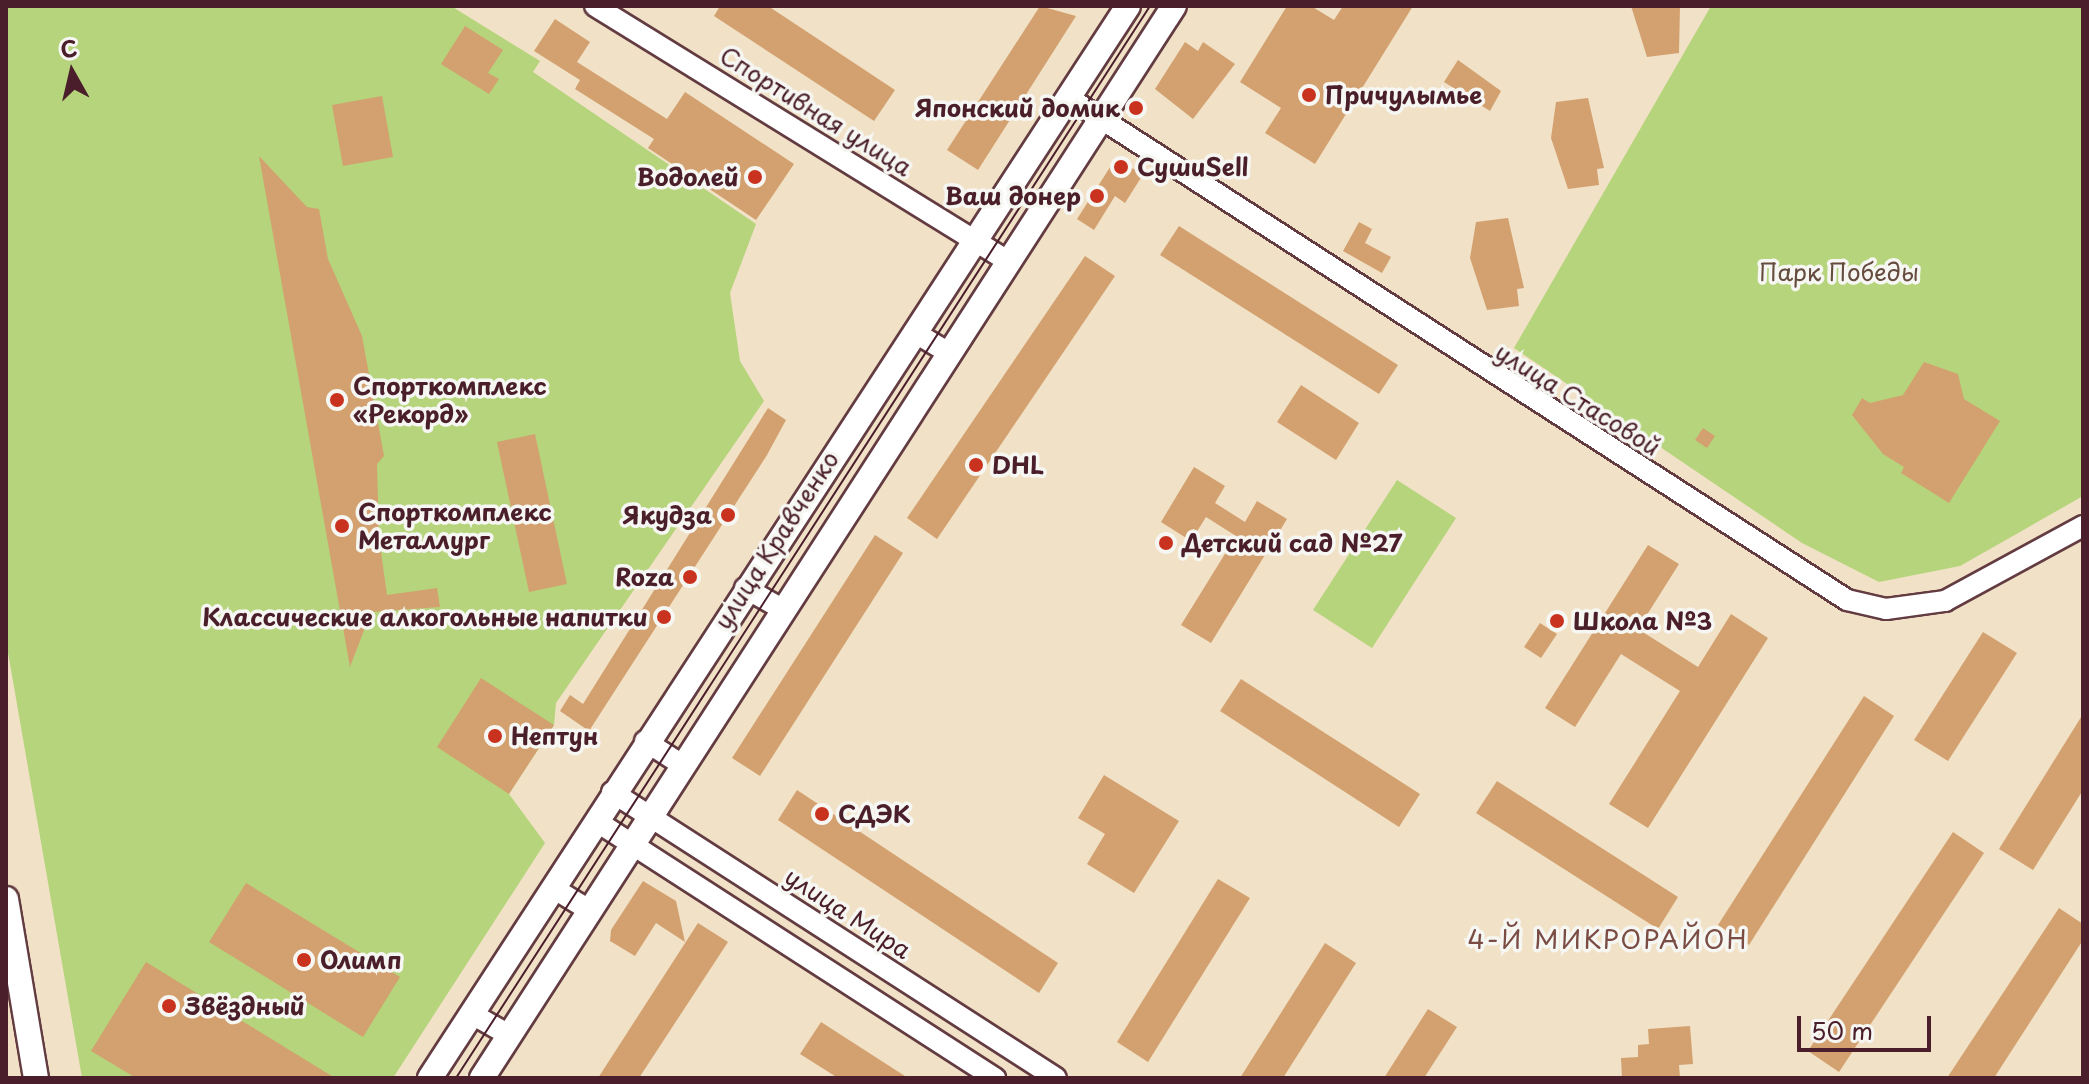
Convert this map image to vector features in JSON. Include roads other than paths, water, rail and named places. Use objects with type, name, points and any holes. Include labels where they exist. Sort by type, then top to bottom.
[{"type":"main road","name":"улица Кравченко","points":[[430,1078],[645,741],[1128,6]]},
{"type":"main road","name":"улица Кравченко","points":[[482,1078],[648,815],[1174,6]]},
{"type":"main road","points":[[6,899],[36,1078]]},
{"type":"street","name":"Спортивная улица","points":[[595,6],[1009,262]]},
{"type":"street","name":"улица Стасовой","points":[[1069,98],[1100,121],[1847,600],[1886,609],[1945,601],[2083,526]]},
{"type":"street","points":[[914,332],[949,353]]},
{"type":"street","points":[[745,588],[782,609]]},
{"type":"street","points":[[645,741],[681,764]]},
{"type":"street","name":"улица Мира","points":[[612,792],[1056,1078]]},
{"type":"street","points":[[596,821],[995,1078]]},
{"type":"street","points":[[553,888],[589,910]]},
{"type":"street","points":[[472,1014],[509,1035]]},
{"type":"tram line","points":[[456,1078],[1150,6]]},
{"type":"place","name":"Причулымье","points":[[1309,95]]},
{"type":"place","name":"Японский домик","points":[[1136,108]]},
{"type":"place","name":"СушиSell","points":[[1121,167]]},
{"type":"place","name":"Водолей","points":[[755,177]]},
{"type":"place","name":"Ваш донер","points":[[1097,196]]},
{"type":"place","name":"Спорткомплекс «Рекорд»","points":[[337,400]]},
{"type":"place","name":"DHL","points":[[976,465]]},
{"type":"place","name":"Якудза","points":[[728,515]]},
{"type":"place","name":"Спорткомплекс Металлург","points":[[342,526]]},
{"type":"place","name":"Детский сад №27","points":[[1166,543]]},
{"type":"place","name":"Roza","points":[[690,577]]},
{"type":"place","name":"Классические алкогольные напитки","points":[[664,617]]},
{"type":"place","name":"Школа №3","points":[[1557,621]]},
{"type":"place","name":"Нептун","points":[[495,736]]},
{"type":"place","name":"СДЭК","points":[[822,814]]},
{"type":"place","name":"Олимп","points":[[304,960]]},
{"type":"place","name":"Звёздный","points":[[169,1006]]},
{"type":"district","name":"4-Й МИКРОРАЙОН","points":[[1608,939]]},
{"type":"park label","name":"Парк Победы","points":[[1839,272]]}]
